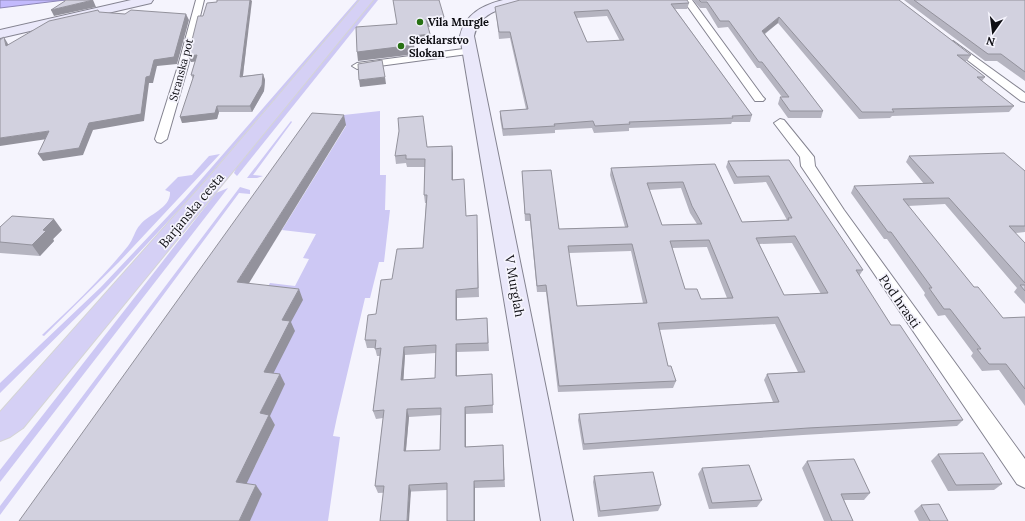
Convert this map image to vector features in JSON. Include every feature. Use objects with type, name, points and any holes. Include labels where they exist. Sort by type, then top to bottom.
[{"type":"main road","name":"Barjanska cesta","points":[[0,445],[6,424],[216,181],[367,0]]},
{"type":"street","points":[[0,34],[146,0]]},
{"type":"street","name":"Stranska pot","points":[[161,139],[183,66],[200,0]]},
{"type":"street","name":"V Murglah","points":[[521,0],[491,8],[475,20],[468,30],[557,521]]},
{"type":"street","points":[[686,0],[759,99]]},
{"type":"street","points":[[943,36],[1025,99]]},
{"type":"street","points":[[357,66],[471,51]]},
{"type":"street","name":"Pod hrasti","points":[[780,123],[807,157],[808,166],[839,213],[1025,477]]},
{"type":"shaded area","points":[[0,0],[65,0],[0,8]]},
{"type":"shaded area","points":[[357,0],[360,0],[189,199],[106,288],[0,393],[0,383],[101,287],[185,198]]},
{"type":"shaded area","points":[[373,0],[378,0],[237,176],[234,173],[236,168]]},
{"type":"shaded area","points":[[380,111],[380,175],[386,175],[385,210],[390,210],[384,262],[379,262],[370,298],[365,298],[337,417],[333,436],[340,437],[328,521],[250,521],[168,459],[253,470],[275,425],[217,375],[270,283],[295,286],[309,259],[303,258],[316,234],[282,230],[346,126],[307,119]]},
{"type":"shaded area","points":[[291,121],[292,122],[253,175],[263,176],[257,178],[247,178]]},
{"type":"shaded area","points":[[220,154],[119,262],[44,336],[42,335],[76,303],[108,269],[128,246],[140,225],[163,207],[169,198],[170,192],[165,190],[178,177],[192,175],[209,156]]},
{"type":"shaded area","points":[[240,187],[250,190],[250,194],[239,193],[0,515],[0,506]]},
{"type":"shaded area","points":[[228,188],[0,482],[0,470],[216,193]]},
{"type":"building","points":[[65,0],[93,0],[51,10]]},
{"type":"building","points":[[217,0],[250,0],[240,77],[263,74],[262,85],[250,106],[217,106],[215,113],[180,117],[194,75],[191,75],[197,55],[188,56],[198,16],[203,16],[207,3],[217,2]]},
{"type":"building","points":[[393,0],[439,0],[444,17],[426,19],[430,34],[413,36],[414,45],[357,52],[356,27],[397,24]]},
{"type":"building","points":[[520,0],[687,0],[689,3],[671,4],[752,115],[732,116],[733,118],[629,122],[630,124],[595,126],[593,121],[554,124],[555,126],[503,129],[500,111],[528,109],[510,32],[499,32],[495,7]],"holes":[[[608,10],[624,40],[587,42],[574,12]]]},
{"type":"building","points":[[699,0],[899,0],[971,55],[957,55],[985,77],[977,77],[1014,106],[892,109],[894,112],[862,112],[779,17],[762,31],[823,111],[790,111],[780,97],[789,97],[762,62],[759,62],[729,21],[720,21],[707,2],[701,2]]},
{"type":"building","points":[[914,0],[1025,0],[1025,72],[1001,54],[988,54]]},
{"type":"building","points":[[98,10],[99,12],[125,14],[131,10],[186,14],[174,57],[154,60],[150,76],[146,77],[141,114],[89,123],[79,148],[38,154],[49,131],[0,138],[0,40],[4,37],[6,46],[49,21]]},
{"type":"building","points":[[382,60],[385,77],[359,80],[358,64]]},
{"type":"building","points":[[312,113],[344,115],[237,282],[299,289],[282,320],[290,321],[264,372],[280,374],[260,413],[269,415],[236,482],[256,485],[239,521],[19,521]]},
{"type":"building","points":[[423,116],[427,147],[452,146],[452,180],[464,179],[466,216],[477,215],[478,288],[456,290],[456,320],[487,318],[488,343],[456,344],[456,376],[492,374],[493,405],[465,407],[465,447],[503,445],[504,480],[474,481],[474,521],[447,521],[447,483],[409,485],[407,521],[380,521],[384,486],[375,486],[384,410],[373,411],[381,348],[375,349],[376,340],[365,340],[368,315],[376,314],[381,280],[392,279],[397,249],[423,248],[427,195],[424,195],[425,159],[406,159],[406,155],[395,156],[399,131],[398,118]],"holes":[[[436,345],[435,378],[401,380],[404,347]],[[441,408],[440,450],[404,451],[407,409]]]},
{"type":"building","points":[[1004,153],[1025,171],[1025,226],[1009,226],[1025,243],[1025,283],[949,198],[903,199],[974,287],[978,287],[1003,318],[1025,317],[1025,389],[1006,364],[989,364],[977,349],[981,349],[950,309],[944,309],[929,288],[932,288],[891,232],[888,232],[854,186],[934,183],[909,156]]},
{"type":"building","points":[[789,160],[863,270],[856,270],[891,325],[900,325],[963,420],[808,428],[584,444],[579,414],[779,402],[767,374],[805,372],[778,317],[658,323],[668,366],[671,366],[676,381],[559,386],[546,285],[537,286],[530,214],[525,214],[522,171],[551,170],[559,229],[628,227],[611,168],[715,164],[742,222],[789,220],[788,218],[792,218],[769,176],[737,177],[728,161]],"holes":[[[683,182],[692,206],[702,224],[662,225],[647,183]],[[795,236],[828,293],[784,295],[756,238]],[[709,240],[733,298],[701,299],[697,289],[685,289],[670,241]],[[632,244],[647,303],[577,306],[568,246]]]},
{"type":"building","points":[[12,216],[54,219],[43,230],[46,231],[32,245],[0,242],[0,227]]},
{"type":"building","points":[[1020,285],[1025,285],[1025,291]]},
{"type":"building","points":[[983,453],[1002,484],[956,485],[938,454]]},
{"type":"building","points":[[854,459],[870,493],[841,494],[853,521],[832,521],[807,461]]},
{"type":"building","points":[[749,465],[762,500],[712,503],[702,468]]},
{"type":"building","points":[[653,472],[661,505],[600,511],[594,476]]},
{"type":"building","points":[[939,504],[948,521],[930,521],[921,505]]},
{"type":"place","name":"Vila Murgle","points":[[420,22]]},
{"type":"place","name":"Steklarstvo Slokan","points":[[401,46]]}]
